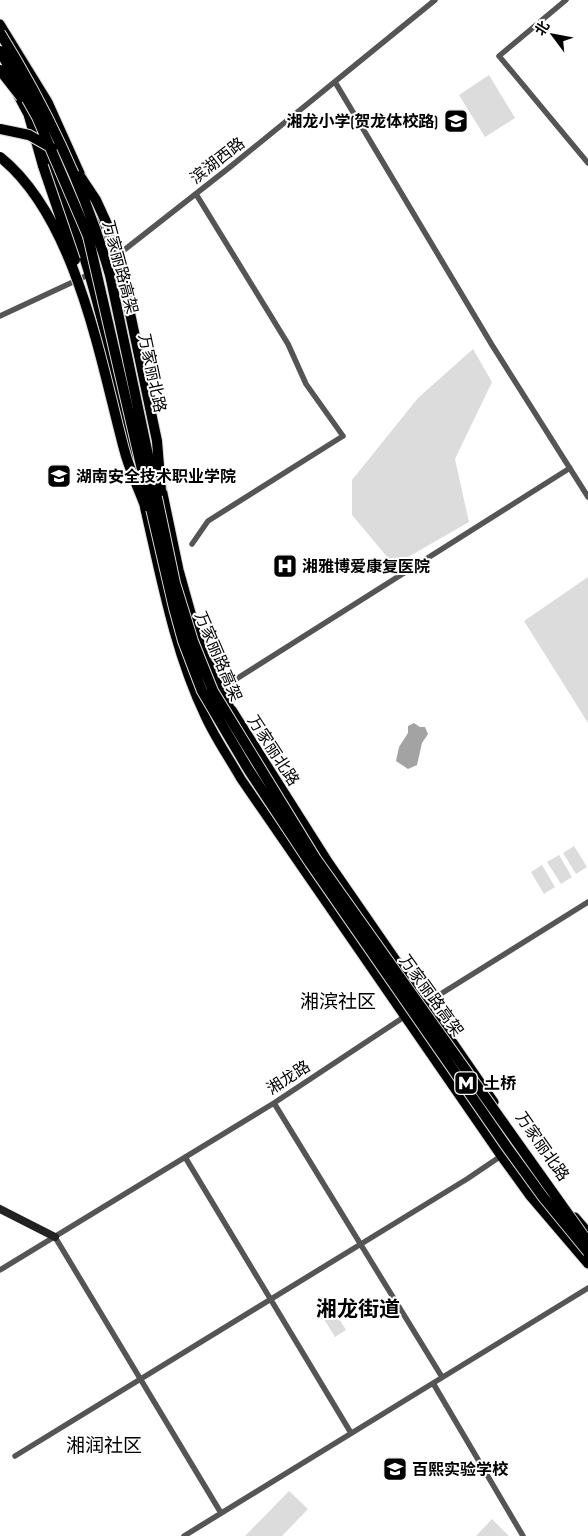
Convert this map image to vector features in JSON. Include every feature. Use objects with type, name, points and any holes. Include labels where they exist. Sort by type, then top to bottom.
[{"type":"highway","name":"万家丽路高架","points":[[0,33],[37,95],[61,143],[99,236],[110,275],[161,539],[193,641],[213,691],[316,859],[588,1242]]},
{"type":"highway","name":"万家丽路高架","points":[[0,51],[88,236],[100,279],[161,539],[183,641],[202,691],[216,717],[295,841],[542,1197],[588,1252]]},
{"type":"highway","points":[[0,70],[33,117],[43,166],[86,295],[125,452],[161,539]]},
{"type":"highway","points":[[0,129],[29,135],[63,156],[88,187],[107,224],[122,275],[157,441],[161,539]]},
{"type":"highway","points":[[0,157],[30,187],[46,209],[66,255],[97,338]]},
{"type":"highway","points":[[222,688],[233,718],[372,937]]},
{"type":"main road","name":"万家丽北路","points":[[0,24],[56,117],[114,258],[179,570],[198,638],[235,716],[327,860],[548,1180],[588,1232]]},
{"type":"main road","points":[[0,63],[33,117],[90,274],[167,602],[189,675],[205,716],[251,794],[501,1156],[530,1196],[588,1264]]},
{"type":"street","name":"滨湖西路","points":[[0,316],[90,274],[114,258],[336,82],[435,0]]},
{"type":"street","points":[[566,0],[498,56],[588,163]]},
{"type":"street","points":[[336,82],[492,345],[588,497]]},
{"type":"street","points":[[192,544],[208,521],[343,436],[306,384],[288,344],[196,194]]},
{"type":"street","points":[[222,688],[570,468]]},
{"type":"street","name":"湘龙路","points":[[0,1270],[274,1103],[404,1017],[588,902]]},
{"type":"street","points":[[274,1103],[442,1377]]},
{"type":"street","points":[[15,1456],[468,1180],[501,1156]]},
{"type":"street","points":[[185,1157],[351,1433]]},
{"type":"street","points":[[0,1209],[55,1237],[221,1513]]},
{"type":"street","points":[[184,1536],[588,1288]]},
{"type":"street","points":[[433,1382],[523,1536]]},
{"type":"shaded area","points":[[489,75],[515,118],[485,137],[459,95]]},
{"type":"shaded area","points":[[473,349],[492,382],[455,459],[469,522],[394,565],[352,515],[352,480],[418,398]]},
{"type":"shaded area","points":[[588,577],[588,723],[524,621]]},
{"type":"shaded area","points":[[414,723],[420,727],[425,727],[428,734],[422,743],[417,765],[408,769],[396,761],[399,747],[408,733],[408,726]]},
{"type":"shaded area","points":[[574,846],[587,867],[576,874],[563,853]]},
{"type":"shaded area","points":[[559,855],[572,877],[561,884],[547,862]]},
{"type":"shaded area","points":[[542,865],[555,887],[544,894],[531,872]]},
{"type":"shaded area","points":[[333,1309],[346,1330],[335,1337],[322,1316]]},
{"type":"shaded area","points":[[289,1491],[308,1509],[282,1536],[245,1536]]},
{"type":"shaded area","points":[[492,1519],[509,1536],[476,1536]]},
{"type":"place","name":"湘龙小学(贺龙体校路)","points":[[456,121]]},
{"type":"place","name":"湖南安全技术职业学院","points":[[59,476]]},
{"type":"place","name":"湘雅博爱康复医院","points":[[285,566]]},
{"type":"place","name":"土桥","points":[[466,1083]]},
{"type":"place","name":"百熙实验学校","points":[[395,1469]]},
{"type":"district","name":"湘滨社区","points":[[338,1001]]},
{"type":"district","name":"湘龙街道","points":[[358,1309]]},
{"type":"district","name":"湘润社区","points":[[104,1445]]}]
